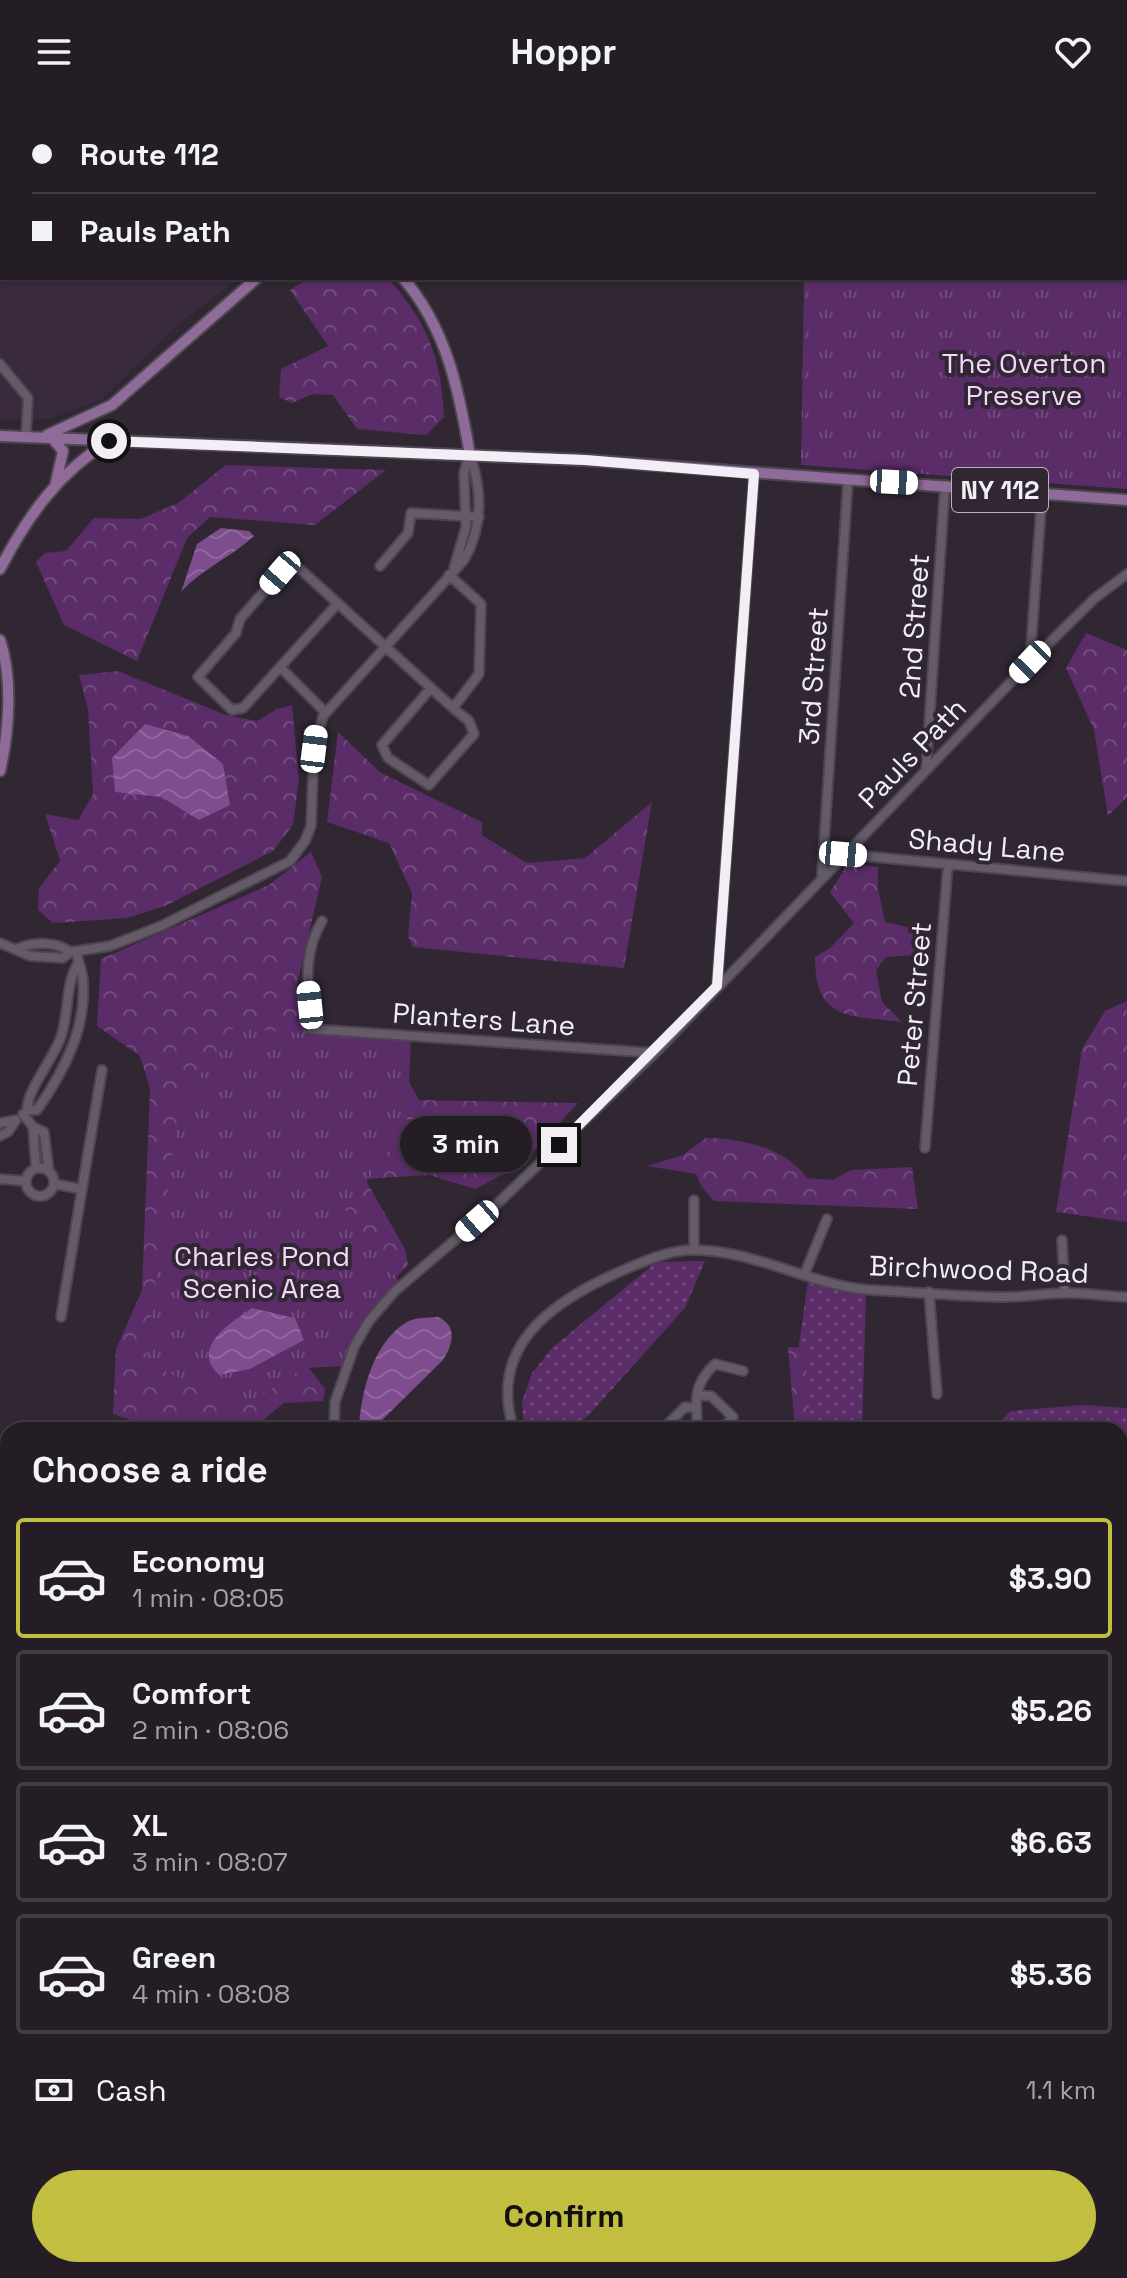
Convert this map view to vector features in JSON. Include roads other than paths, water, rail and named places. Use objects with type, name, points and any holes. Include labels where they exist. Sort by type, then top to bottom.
[{"type":"main road","points":[[47,438],[112,405],[255,280]]},
{"type":"main road","points":[[404,280],[442,337],[460,393],[470,455]]},
{"type":"main road","points":[[0,436],[109,441]]},
{"type":"main road","points":[[47,438],[63,451],[55,484]]},
{"type":"main road","points":[[0,569],[55,484],[76,464],[109,441]]},
{"type":"main road","name":"NY 112","points":[[109,441],[585,460],[1127,500]]},
{"type":"main road","points":[[0,640],[4,653],[6,744],[0,771]]},
{"type":"street","points":[[0,364],[28,398],[26,436]]},
{"type":"street","points":[[452,572],[466,516],[464,473],[470,455]]},
{"type":"street","points":[[0,943],[19,948],[30,956],[60,958],[73,951],[110,946],[161,926],[290,861],[305,841],[311,826],[317,732],[326,713],[474,544],[479,517],[476,473],[470,455]]},
{"type":"street","points":[[717,986],[754,474]]},
{"type":"street","name":"3rd Street","points":[[822,875],[848,480]]},
{"type":"street","name":"2nd Street","points":[[926,771],[945,485]]},
{"type":"street","points":[[1030,662],[1042,494]]},
{"type":"street","points":[[380,566],[408,533],[411,513],[479,517]]},
{"type":"street","points":[[338,603],[243,708],[232,710],[198,677],[236,633],[240,619],[286,568],[300,569],[338,603],[453,708],[469,721],[474,734],[429,785],[388,758],[382,745],[431,688]]},
{"type":"street","points":[[452,572],[481,604],[479,674],[453,708]]},
{"type":"street","name":"Pauls Path","points":[[334,1422],[335,1402],[354,1347],[386,1301],[496,1205],[655,1053],[822,875],[1030,662],[1095,598],[1127,574]]},
{"type":"street","points":[[280,667],[326,713]]},
{"type":"street","name":"Shady Lane","points":[[843,854],[1127,881]]},
{"type":"street","name":"Peter Street","points":[[925,1148],[948,864]]},
{"type":"street","name":"Planters Lane","points":[[322,921],[311,940],[307,958],[311,1029],[655,1053]]},
{"type":"street","points":[[0,1123],[37,1110],[69,1055],[80,1019],[84,979],[73,951]]},
{"type":"street","points":[[0,1136],[8,1132],[22,1115],[27,1101],[48,1068],[61,1037],[69,979],[77,965]]},
{"type":"street","points":[[61,1317],[102,1070]]},
{"type":"street","points":[[22,1115],[33,1127],[44,1132],[49,1172],[54,1184]]},
{"type":"street","points":[[26,1181],[36,1168],[33,1127]]},
{"type":"street","points":[[36,1168],[49,1172]]},
{"type":"street","points":[[0,1179],[26,1181]]},
{"type":"street","points":[[26,1181],[33,1196],[40,1197],[54,1184]]},
{"type":"street","points":[[54,1184],[82,1189]]},
{"type":"street","points":[[694,1200],[694,1250]]},
{"type":"street","points":[[805,1273],[827,1219]]},
{"type":"street","points":[[1062,1240],[1065,1293]]},
{"type":"street","name":"Birchwood Road","points":[[513,1422],[507,1389],[511,1363],[537,1322],[562,1301],[592,1284],[649,1259],[694,1250],[743,1256],[845,1286],[1005,1297],[1065,1293],[1127,1297]]},
{"type":"street","points":[[929,1292],[937,1394]]},
{"type":"street","points":[[697,1422],[697,1395],[701,1377],[715,1364],[743,1371]]},
{"type":"street","points":[[697,1395],[711,1396],[733,1417],[729,1422]]},
{"type":"street","points":[[670,1422],[685,1407],[696,1408]]},
{"type":"water","points":[[221,528],[249,531],[254,536],[181,592],[197,544]]},
{"type":"water","points":[[145,724],[188,736],[223,764],[230,805],[199,820],[161,797],[115,792],[112,758]]},
{"type":"water","points":[[252,1308],[295,1318],[304,1340],[250,1369],[219,1375],[211,1365],[211,1346],[224,1329]]},
{"type":"water","points":[[438,1317],[449,1325],[452,1336],[443,1360],[380,1422],[360,1422],[366,1384],[377,1355],[395,1331],[418,1318]]},
{"type":"park label","name":"The Overton Preserve","points":[[1024,379]]},
{"type":"park label","name":"Charles Pond Scenic Area","points":[[262,1272]]}]
